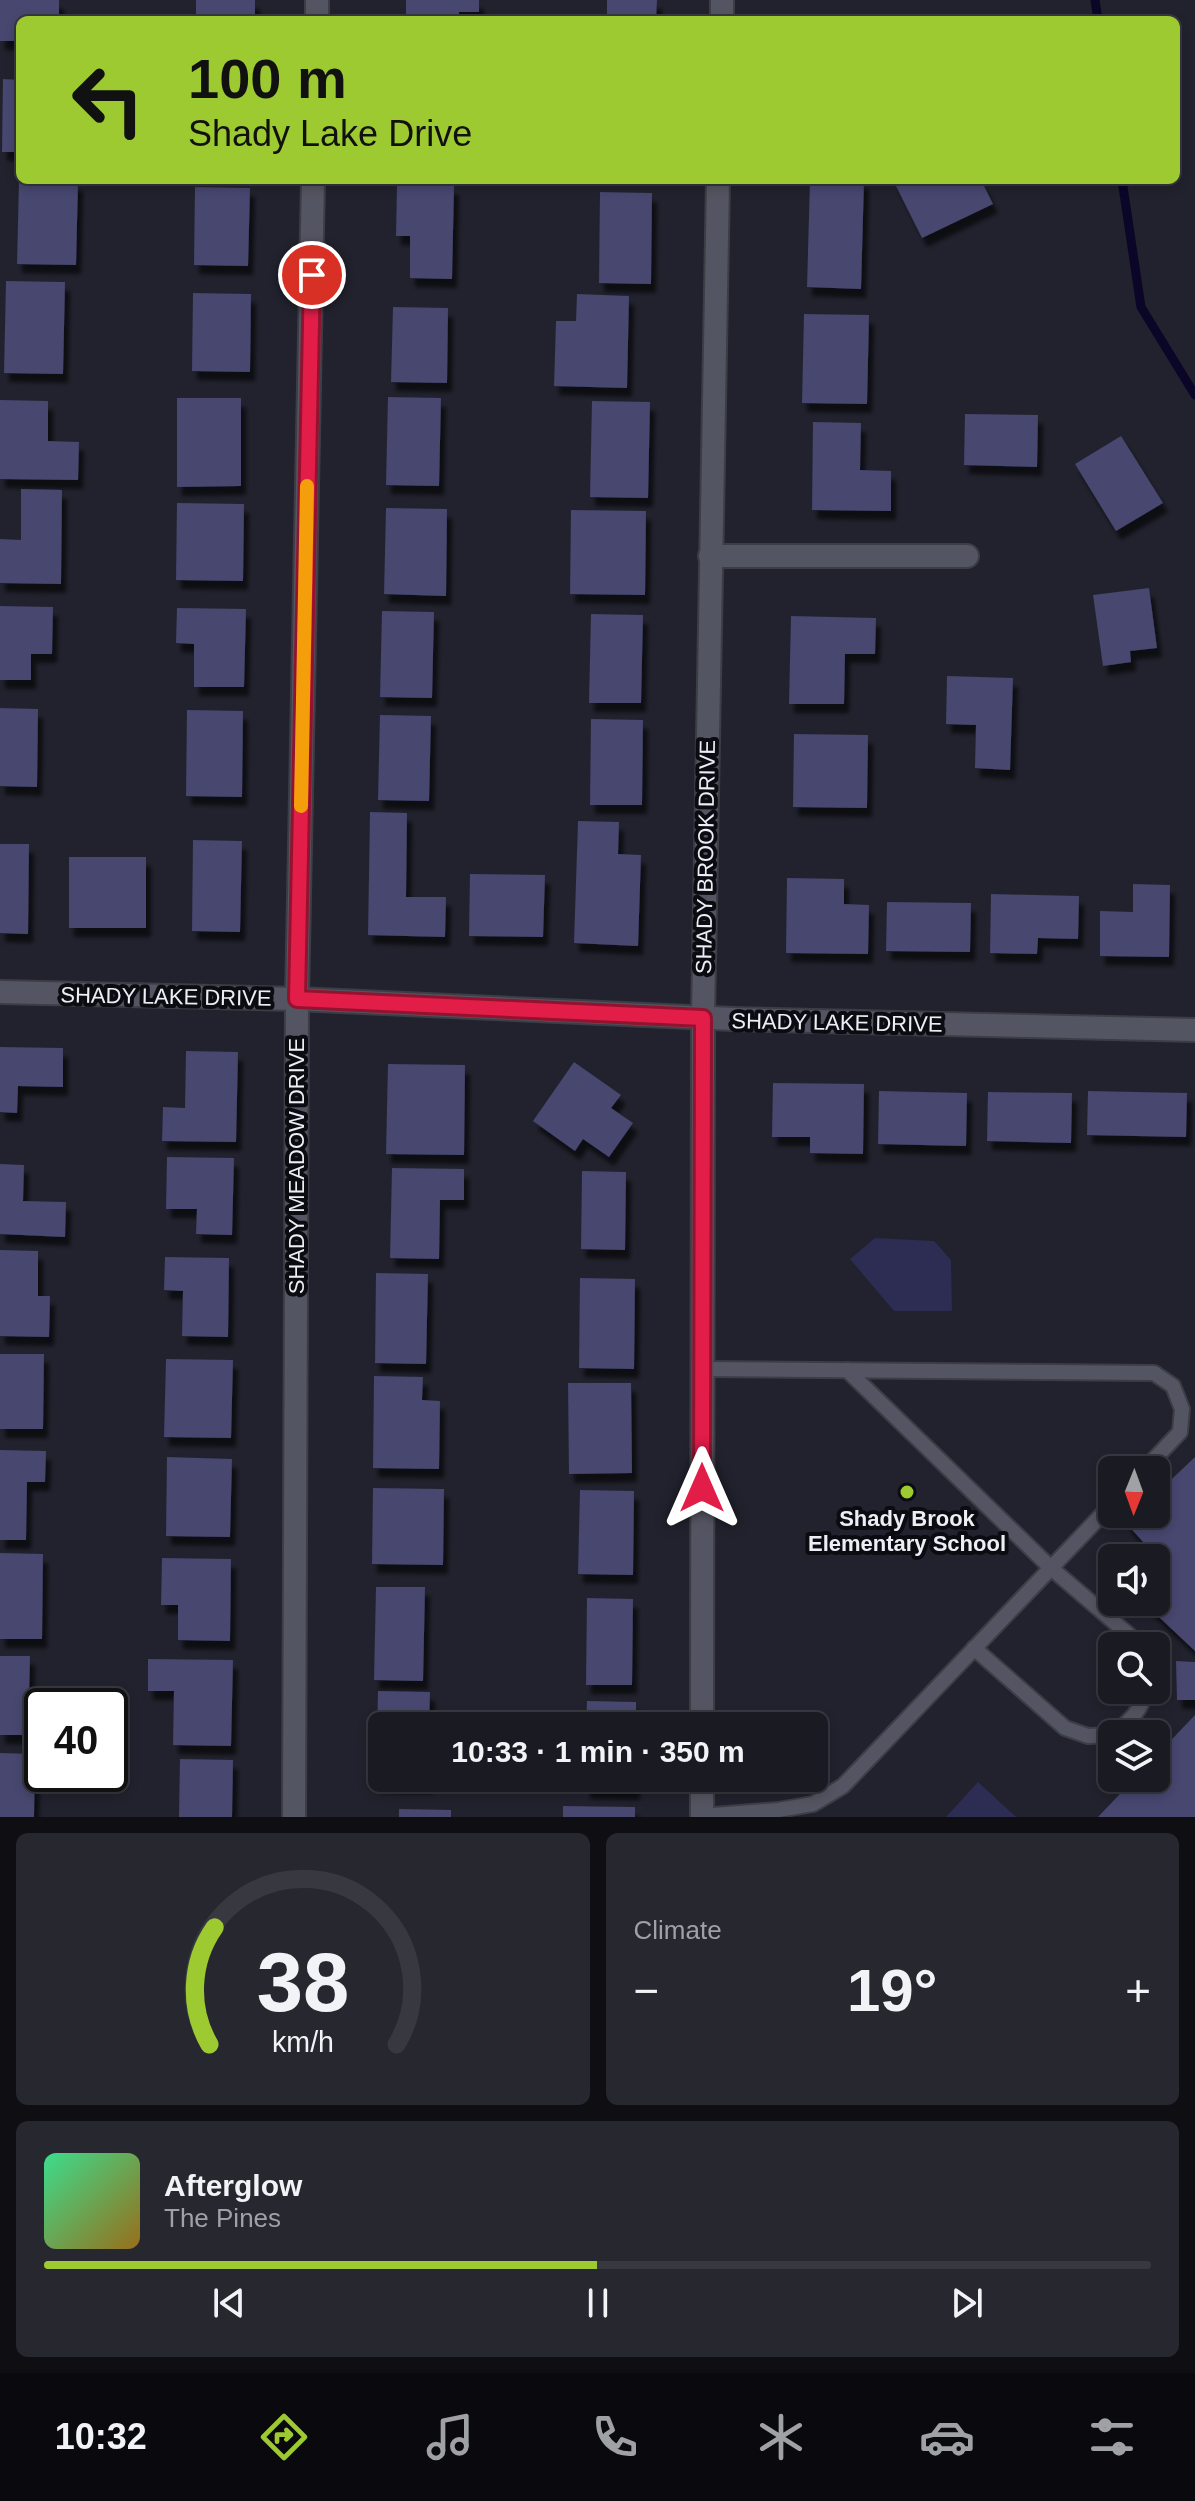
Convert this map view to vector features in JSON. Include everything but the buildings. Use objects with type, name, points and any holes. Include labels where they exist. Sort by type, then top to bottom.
[{"type":"street","name":"SHADY MEADOW DRIVE","points":[[294,1817],[297,999],[313,184]]},
{"type":"street","name":"SHADY BROOK DRIVE","points":[[702,1712],[703,1018],[718,184]]},
{"type":"street","points":[[710,556],[967,556]]},
{"type":"street","name":"SHADY LAKE DRIVE","points":[[0,992],[297,999],[703,1018],[1195,1030]]},
{"type":"street","points":[[702,1792],[702,1816]]},
{"type":"lane","points":[[703,1369],[1154,1373],[1173,1386],[1182,1409],[1180,1432],[1157,1456]]},
{"type":"lane","points":[[847,1370],[1051,1568],[1126,1632]]},
{"type":"lane","points":[[702,1816],[813,1804],[843,1786],[1098,1519]]},
{"type":"lane","points":[[974,1648],[1065,1728],[1088,1736],[1098,1736]]},
{"type":"shaded area","points":[[875,1238],[934,1241],[951,1260],[952,1311],[894,1311],[850,1259]]},
{"type":"shaded area","points":[[978,1782],[1016,1817],[946,1817]]},
{"type":"waterway","points":[[1095,0],[1097,16]]},
{"type":"waterway","points":[[1123,184],[1141,307],[1195,395]]},
{"type":"slow traffic","points":[[301,806],[307,486]]},
{"type":"place","name":"Shady Brook Elementary School","points":[[907,1492]]},
{"type":"route","points":[[312,275],[297,999],[703,1018],[702,1488]]}]
